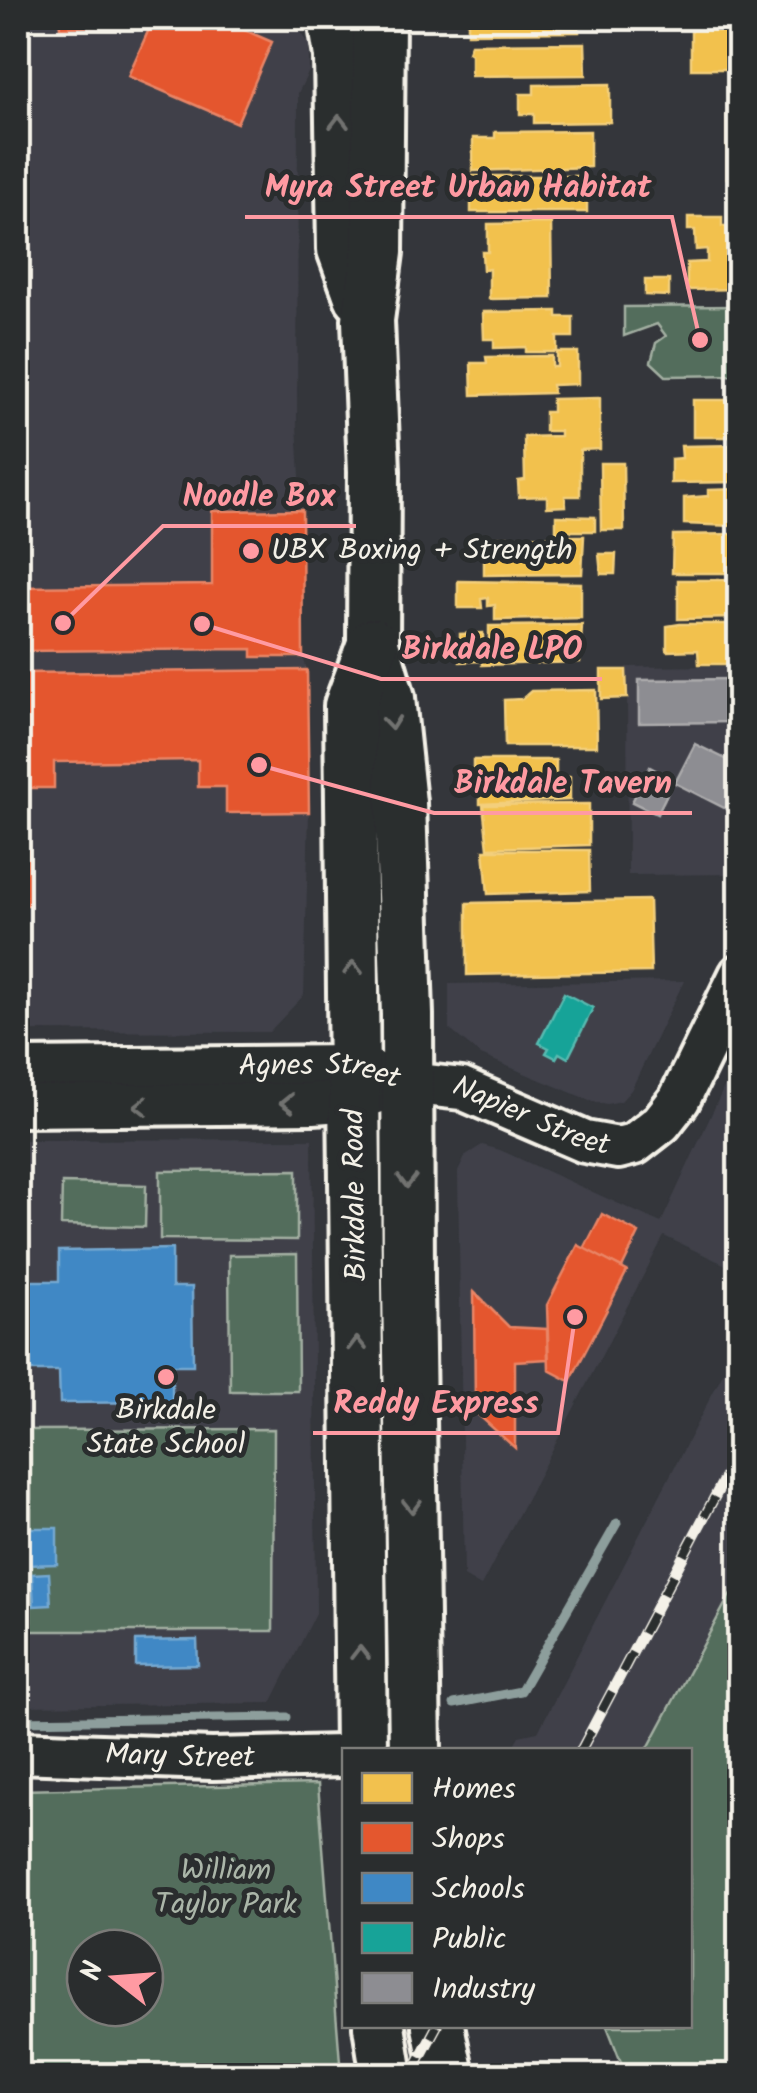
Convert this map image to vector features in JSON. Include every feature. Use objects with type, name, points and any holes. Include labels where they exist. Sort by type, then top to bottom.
[{"type":"main road","name":"Birkdale Road","points":[[334,18],[340,56],[343,249],[368,320]]},
{"type":"main road","name":"Birkdale Road","points":[[379,18],[376,252],[368,320],[374,471],[373,644],[389,698],[400,803],[408,1084],[415,1748]]},
{"type":"main road","name":"Birkdale Road","points":[[361,1748],[350,706],[373,644]]},
{"type":"main road","points":[[379,2028],[387,2076]]},
{"type":"main road","points":[[438,2028],[448,2076]]},
{"type":"street","name":"Napier Street","points":[[408,1084],[462,1090],[585,1142],[618,1148],[634,1144],[660,1123],[679,1100],[740,975]]},
{"type":"street","name":"Agnes Street","points":[[18,1070],[408,1084]]},
{"type":"street","name":"Agnes Street","points":[[18,1106],[355,1083]]},
{"type":"street","name":"Mary Street","points":[[18,1752],[212,1759],[342,1756]]},
{"type":"shaded area","points":[[18,18],[284,18],[296,25],[309,44],[309,71],[298,93],[297,426],[309,812],[304,995],[269,1032],[18,1031]]},
{"type":"shaded area","points":[[739,666],[738,874],[628,875],[627,667]]},
{"type":"shaded area","points":[[684,981],[631,1090],[621,1101],[607,1104],[481,1055],[449,1029],[449,984]]},
{"type":"shaded area","points":[[739,1055],[739,1271],[664,1236],[481,1586],[464,1576],[458,1172],[466,1155],[482,1145],[500,1150],[661,1223]]},
{"type":"shaded area","name":"Birkdale State School","points":[[312,1139],[316,1613],[271,1703],[18,1706],[18,1140]]},
{"type":"shaded area","points":[[739,1342],[739,1578],[648,1748],[512,1748],[519,1736],[538,1732]]},
{"type":"green space","points":[[739,306],[739,375],[666,376],[651,362],[656,343],[666,336],[657,324],[624,336],[624,307]]},
{"type":"green space","points":[[297,1170],[297,1240],[160,1239],[160,1171]]},
{"type":"green space","points":[[62,1183],[146,1185],[145,1227],[61,1225]]},
{"type":"green space","points":[[297,1254],[298,1391],[230,1391],[229,1255]]},
{"type":"green space","points":[[274,1429],[273,1631],[31,1631],[31,1430]]},
{"type":"green space","points":[[739,1578],[739,2075],[626,2075],[608,2028],[692,2028],[692,1748],[648,1748]]},
{"type":"green space","name":"William Taylor Park","points":[[318,1784],[341,2075],[18,2075],[18,1790]]},
{"type":"building: Homes","points":[[468,18],[579,18],[579,32],[468,33]]},
{"type":"building: Homes","points":[[711,18],[740,18],[740,79],[736,79],[736,69],[691,69],[691,27],[711,27]]},
{"type":"building: Homes","points":[[585,43],[586,75],[471,76],[471,44]]},
{"type":"building: Homes","points":[[610,84],[610,122],[534,123],[534,114],[520,114],[520,94],[534,94],[534,85]]},
{"type":"building: Homes","points":[[727,116],[740,116],[740,199],[734,199],[733,178],[727,178]]},
{"type":"building: Homes","points":[[590,131],[590,167],[473,171],[473,138],[495,138],[495,132]]},
{"type":"building: Homes","points":[[471,176],[587,176],[587,212],[471,212]]},
{"type":"building: Homes","points":[[688,217],[722,217],[722,226],[740,226],[740,289],[687,290],[687,263],[707,262],[707,249],[696,250],[695,230],[688,230]]},
{"type":"building: Homes","points":[[551,223],[552,298],[489,299],[489,269],[483,270],[482,252],[488,252],[488,224]]},
{"type":"building: Homes","points":[[645,280],[669,280],[669,296],[645,295]]},
{"type":"building: Homes","points":[[557,311],[557,317],[573,317],[573,337],[557,337],[557,352],[526,352],[526,347],[494,348],[494,339],[484,339],[483,312]]},
{"type":"building: Homes","points":[[557,352],[578,352],[578,384],[552,385],[553,393],[472,395],[471,363],[487,363],[486,357],[552,356],[552,367],[557,367]]},
{"type":"building: Homes","points":[[600,398],[600,449],[580,450],[580,496],[565,496],[566,506],[547,507],[547,496],[519,497],[518,481],[525,480],[524,437],[560,436],[560,431],[545,431],[545,412],[552,412],[552,399]]},
{"type":"building: Homes","points":[[693,400],[740,400],[740,437],[693,437]]},
{"type":"building: Homes","points":[[740,445],[740,482],[671,483],[671,459],[682,458],[681,446]]},
{"type":"building: Homes","points":[[600,463],[623,463],[624,530],[601,530]]},
{"type":"building: Homes","points":[[740,489],[740,530],[735,530],[735,526],[684,524],[684,498],[708,496],[708,490]]},
{"type":"building: Homes","points":[[556,516],[595,517],[595,531],[556,531]]},
{"type":"building: Homes","points":[[740,534],[740,573],[672,573],[673,535]]},
{"type":"building: Homes","points":[[584,536],[582,574],[484,575],[484,537]]},
{"type":"building: Homes","points":[[599,554],[616,554],[615,574],[601,574]]},
{"type":"building: Homes","points":[[730,576],[740,576],[740,618],[678,619],[678,580],[730,580]]},
{"type":"building: Homes","points":[[458,581],[581,583],[581,618],[495,620],[495,605],[488,606],[488,598],[481,599],[482,608],[458,608]]},
{"type":"building: Homes","points":[[740,624],[740,664],[699,664],[698,650],[667,651],[667,626]]},
{"type":"building: Homes","points":[[582,625],[580,662],[460,662],[460,634],[483,633],[483,646],[489,646],[489,626]]},
{"type":"building: Homes","points":[[601,670],[626,670],[627,698],[601,699]]},
{"type":"building: Homes","points":[[596,690],[597,746],[505,746],[504,700],[522,699],[531,691]]},
{"type":"building: Homes","points":[[473,760],[556,760],[556,777],[570,777],[570,800],[480,804],[480,792],[473,792]]},
{"type":"building: Homes","points":[[589,804],[589,845],[488,848],[483,805]]},
{"type":"building: Homes","points":[[484,850],[589,850],[590,891],[488,894]]},
{"type":"building: Homes","points":[[649,900],[651,972],[467,975],[467,903]]},
{"type":"building: Shops","points":[[59,18],[118,18],[119,26],[60,28]]},
{"type":"building: Shops","points":[[154,18],[228,18],[226,22],[272,42],[237,123],[128,76]]},
{"type":"building: Shops","points":[[302,510],[303,657],[252,657],[252,649],[18,651],[18,587],[212,585],[212,511]]},
{"type":"building: Shops","points":[[307,670],[309,812],[226,813],[226,787],[198,787],[198,760],[54,762],[54,788],[28,788],[29,905],[18,905],[18,673]]},
{"type":"building: Shops","points":[[602,1214],[639,1233],[622,1268],[584,1249]]},
{"type":"building: Shops","points":[[578,1245],[627,1271],[570,1381],[549,1370],[547,1305]]},
{"type":"building: Shops","points":[[474,1292],[509,1327],[547,1329],[548,1359],[515,1361],[515,1448],[475,1412]]},
{"type":"building: Schools","points":[[172,1249],[172,1287],[192,1287],[193,1365],[172,1365],[172,1402],[60,1403],[59,1371],[23,1371],[22,1333],[18,1334],[18,1321],[22,1321],[22,1281],[59,1281],[59,1251]]},
{"type":"building: Schools","points":[[24,1528],[57,1528],[57,1564],[25,1565]]},
{"type":"building: Schools","points":[[49,1573],[51,1605],[34,1606],[32,1574]]},
{"type":"building: Schools","points":[[197,1640],[198,1665],[136,1666],[136,1641]]},
{"type":"building: Public","points":[[564,993],[593,1008],[568,1058],[559,1053],[556,1058],[539,1043]]},
{"type":"building: Industry","points":[[735,679],[734,722],[639,723],[639,680]]},
{"type":"building: Industry","points":[[695,744],[740,766],[740,816],[675,783]]},
{"type":"building: Industry","points":[[650,767],[674,780],[657,814],[632,802]]},
{"type":"waterway","points":[[454,1704],[521,1691],[617,1523]]},
{"type":"waterway","points":[[18,1721],[287,1717]]},
{"type":"railway","points":[[582,1748],[740,1449]]},
{"type":"railway","points":[[410,2076],[436,2028]]},
{"type":"place","name":"Myra Street Urban Habitat","points":[[700,340]]},
{"type":"place","name":"UBX Boxing + Strength","points":[[251,551]]},
{"type":"place","name":"Noodle Box","points":[[63,623]]},
{"type":"place","name":"Birkdale LPO","points":[[202,624]]},
{"type":"place","name":"Birkdale Tavern","points":[[259,765]]},
{"type":"place","name":"Reddy Express","points":[[575,1317]]},
{"type":"place","name":"Birkdale State School","points":[[166,1377]]}]
